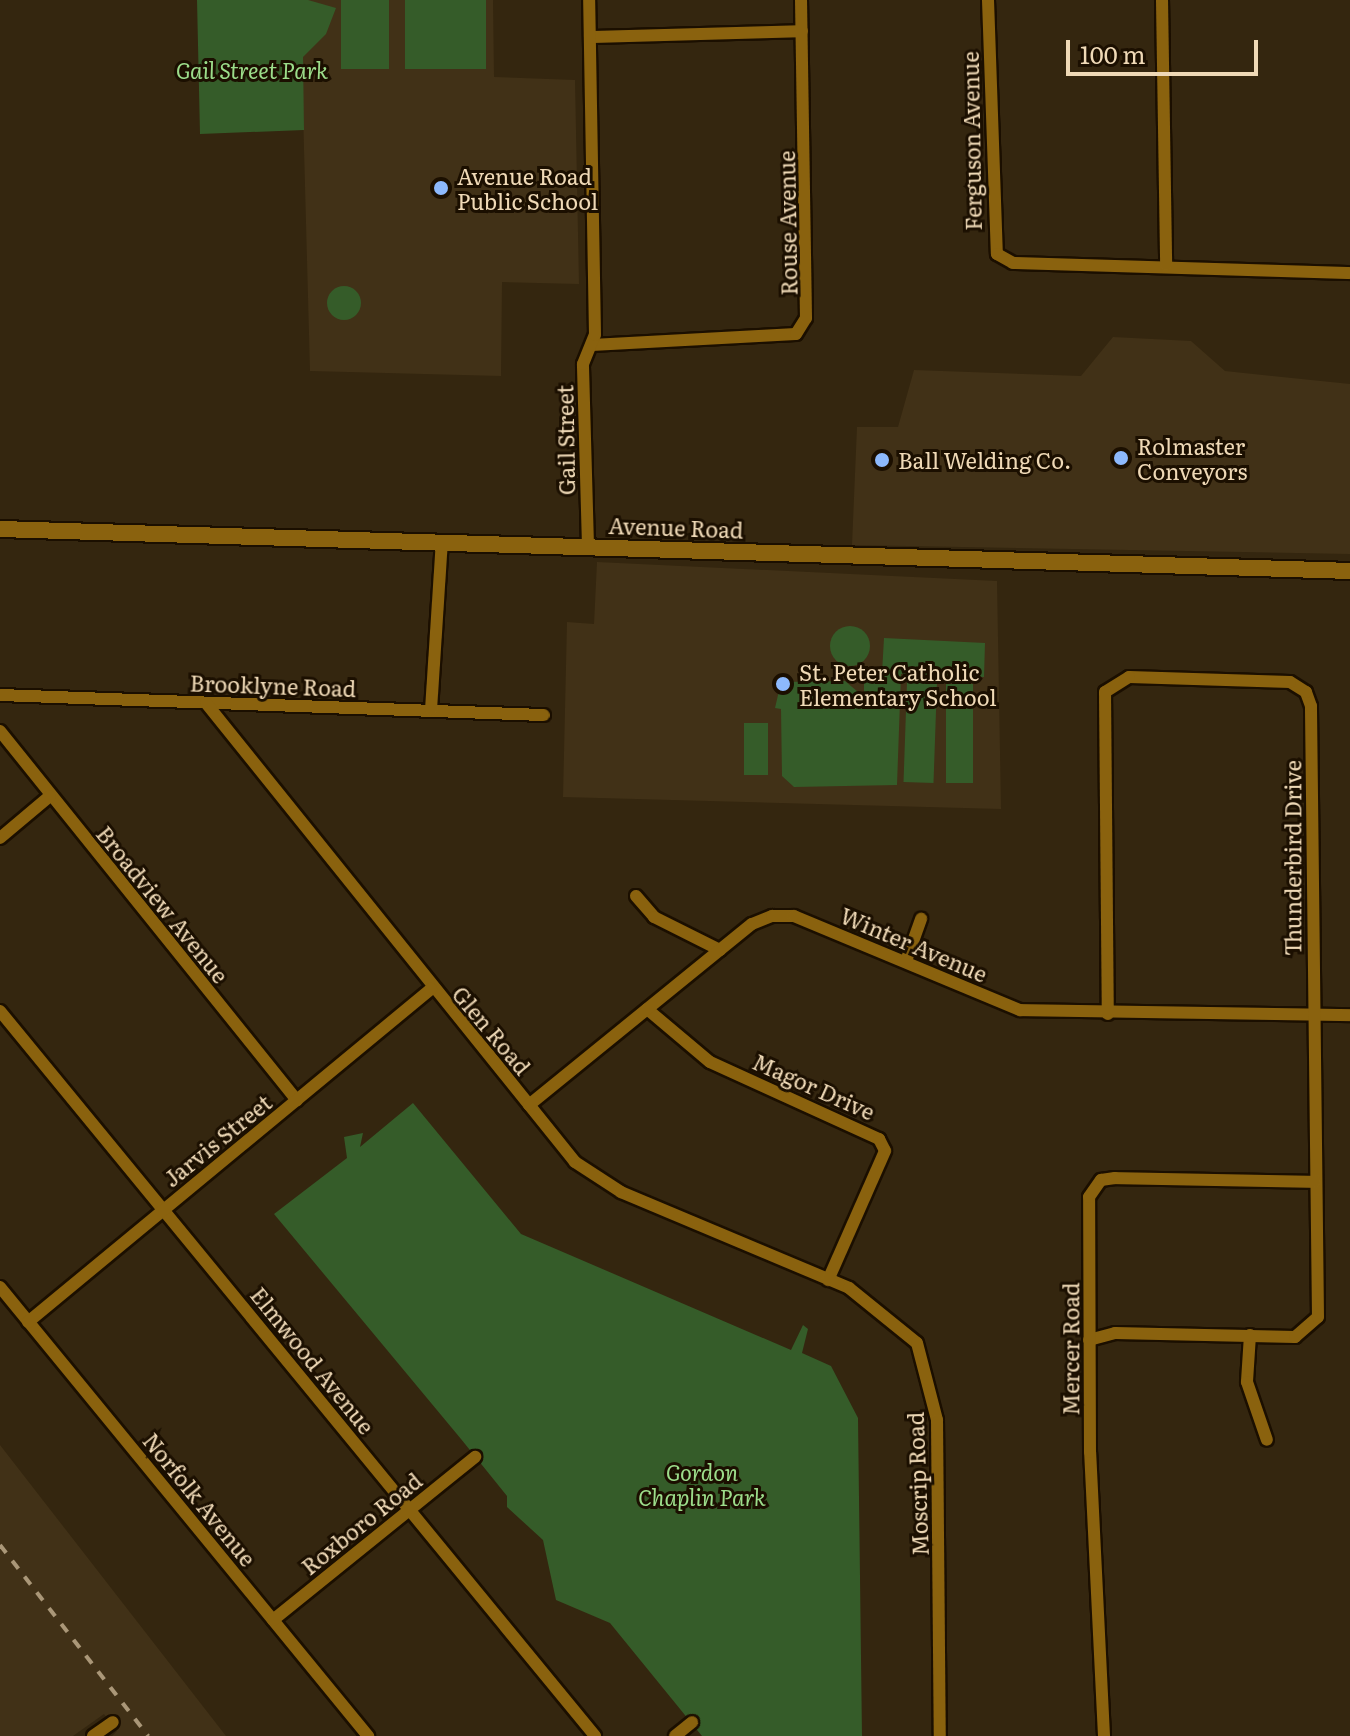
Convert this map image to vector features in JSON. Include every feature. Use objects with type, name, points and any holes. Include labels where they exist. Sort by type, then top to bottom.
[{"type":"street","name":"Gail Street","points":[[588,546],[583,364],[592,345],[589,0]]},
{"type":"street","name":"Rouse Avenue","points":[[592,345],[796,334],[811,300],[801,0]]},
{"type":"street","name":"Ferguson Avenue","points":[[988,0],[997,254],[1013,263],[1166,265],[1350,273]]},
{"type":"street","points":[[1162,0],[1166,265]]},
{"type":"street","points":[[590,37],[802,31]]},
{"type":"street","name":"Avenue Road","points":[[0,529],[1350,571]]},
{"type":"street","points":[[431,710],[442,541]]},
{"type":"street","name":"Thunderbird Drive","points":[[1089,1340],[1115,1333],[1295,1337],[1315,1325],[1306,692],[1290,682],[1129,677],[1105,692],[1108,1014]]},
{"type":"street","name":"Brooklyne Road","points":[[0,695],[544,715]]},
{"type":"street","name":"Glen Road","points":[[206,703],[431,989],[594,1177],[828,1280]]},
{"type":"street","name":"Broadview Avenue","points":[[0,731],[297,1101]]},
{"type":"street","points":[[0,838],[50,796]]},
{"type":"street","points":[[636,896],[654,917],[720,950]]},
{"type":"street","name":"Winter Avenue","points":[[529,1105],[752,924],[794,916],[1020,1010],[1108,1014],[1350,1015]]},
{"type":"street","points":[[906,961],[921,919]]},
{"type":"street","name":"Jarvis Street","points":[[28,1322],[431,989]]},
{"type":"street","name":"Magor Drive","points":[[647,1009],[710,1062],[879,1139],[885,1151],[828,1280]]},
{"type":"street","name":"Elmwood Avenue","points":[[0,1011],[595,1736]]},
{"type":"street","name":"Mercer Road","points":[[1104,1736],[1089,1340],[1089,1197],[1101,1180],[1315,1182]]},
{"type":"street","name":"Moscrip Road","points":[[828,1280],[882,1308],[917,1343],[929,1373],[937,1420],[940,1736]]},
{"type":"street","name":"Norfolk Avenue","points":[[0,1287],[368,1736]]},
{"type":"street","points":[[1250,1335],[1247,1382],[1267,1440]]},
{"type":"street","name":"Roxboro Road","points":[[273,1620],[475,1457]]},
{"type":"street","points":[[93,1736],[113,1722]]},
{"type":"street","points":[[675,1736],[692,1722]]},
{"type":"shaded area","name":"Avenue Road Public School","points":[[300,0],[493,0],[494,77],[575,80],[579,284],[502,282],[501,376],[310,371]]},
{"type":"shaded area","points":[[1113,337],[1191,341],[1225,371],[1350,384],[1350,554],[852,545],[857,427],[898,427],[914,370],[1081,376]]},
{"type":"shaded area","name":"St. Peter Catholic Elementary School","points":[[597,562],[997,581],[1001,809],[563,797],[567,622],[594,624]]},
{"type":"shaded area","points":[[0,1445],[226,1736],[112,1736],[117,1731],[104,1714],[73,1736],[0,1736]]},
{"type":"green space","name":"Gail Street Park","points":[[197,0],[308,0],[336,8],[326,34],[303,57],[304,130],[200,134]]},
{"type":"green space","points":[[341,0],[389,0],[389,69],[341,69]]},
{"type":"green space","points":[[405,0],[486,0],[486,69],[405,69]]},
{"type":"green space","points":[[344,286],[356,291],[361,303],[356,315],[344,320],[332,315],[327,303],[332,291]]},
{"type":"green space","points":[[850,626],[864,632],[870,646],[864,660],[850,666],[836,660],[830,646],[836,632]]},
{"type":"green space","points":[[884,638],[985,643],[984,677],[901,674],[897,785],[794,787],[782,776],[781,709],[775,708],[781,682],[845,681],[864,697],[864,674],[892,674],[882,673]]},
{"type":"green space","points":[[907,682],[937,683],[933,783],[904,782]]},
{"type":"green space","points":[[946,684],[973,684],[973,783],[946,783]]},
{"type":"green space","points":[[744,723],[768,723],[768,775],[744,775]]},
{"type":"green space","name":"Gordon Chaplin Park","points":[[413,1103],[521,1234],[791,1350],[803,1325],[808,1329],[802,1353],[831,1366],[858,1418],[862,1736],[702,1736],[610,1623],[556,1600],[543,1540],[507,1507],[507,1496],[274,1214],[347,1158],[344,1137],[363,1133],[360,1147]]},
{"type":"railway","points":[[0,1545],[148,1736]]},
{"type":"place","name":"Avenue Road Public School","points":[[441,188]]},
{"type":"place","name":"Rolmaster Conveyors","points":[[1121,458]]},
{"type":"place","name":"Ball Welding Co.","points":[[882,460]]},
{"type":"place","name":"St. Peter Catholic Elementary School","points":[[783,684]]}]
